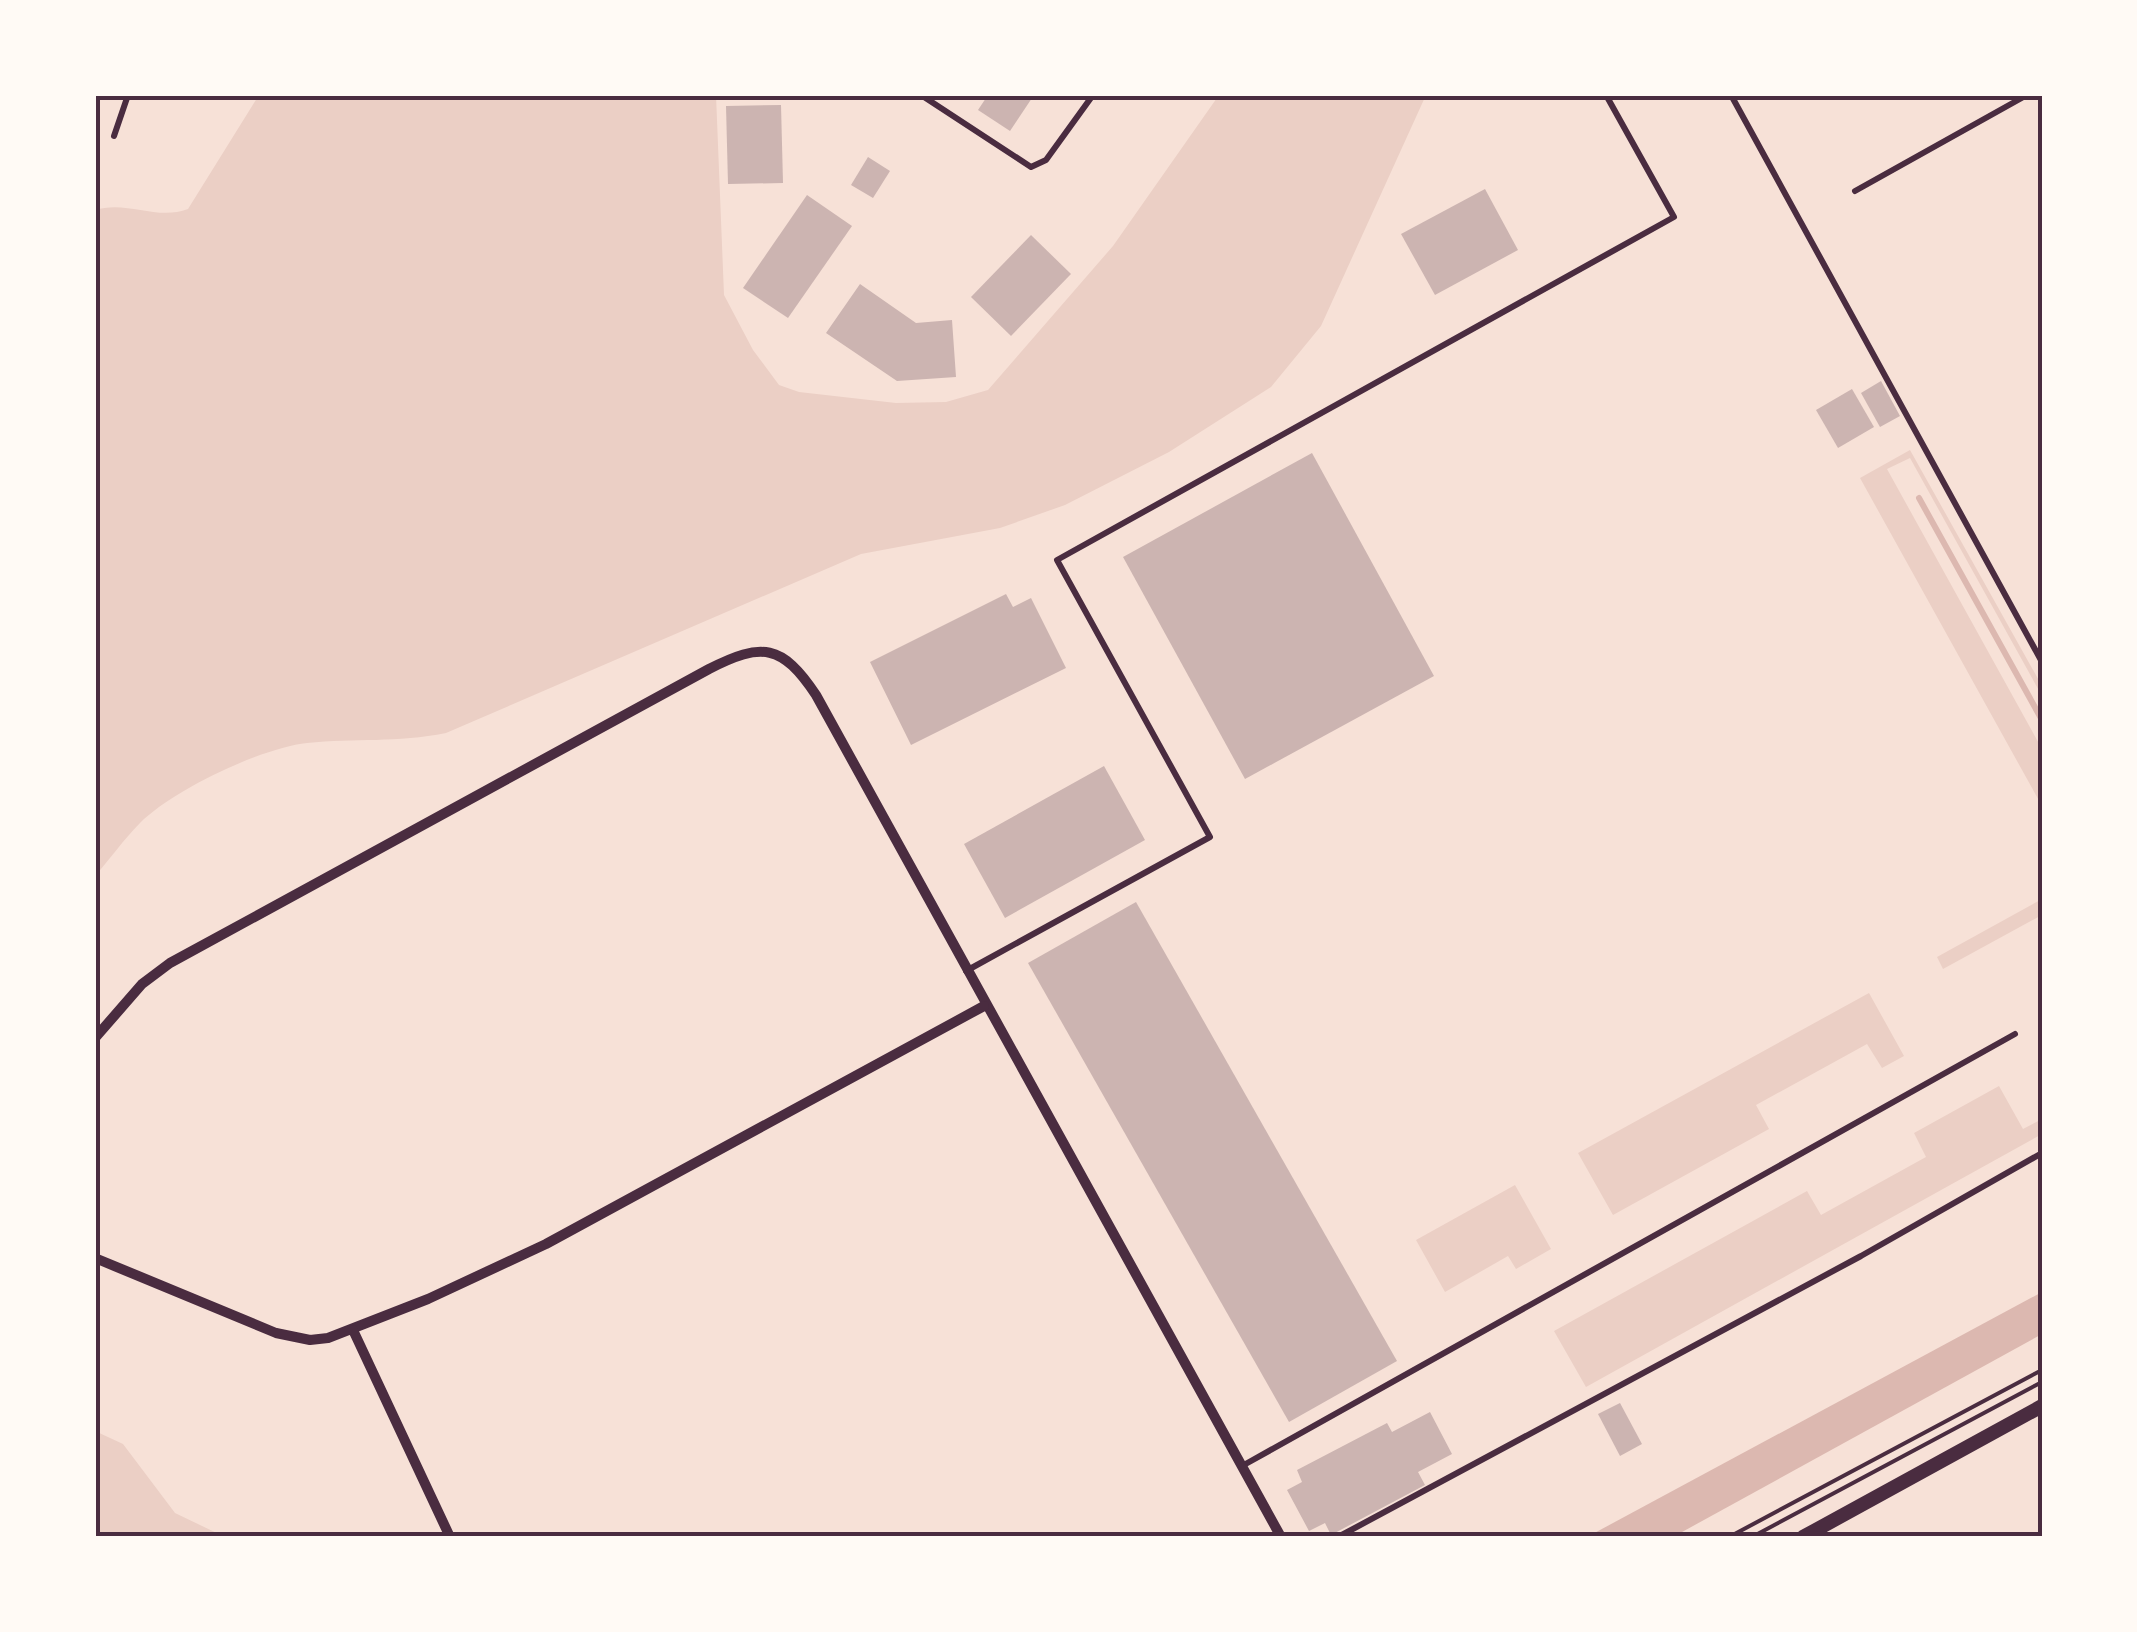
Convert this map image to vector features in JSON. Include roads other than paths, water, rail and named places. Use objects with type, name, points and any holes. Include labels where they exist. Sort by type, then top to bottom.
[{"type":"street","points":[[95,1038],[142,984],[170,963],[709,669],[752,650],[764,650],[792,663],[816,695],[984,1006],[1281,1537]]},
{"type":"street","points":[[95,1258],[290,1338],[310,1340],[354,1330],[546,1244],[984,1006]]},
{"type":"street","points":[[354,1330],[450,1537]]},
{"type":"street","points":[[1802,1537],[2042,1406]]},
{"type":"lane","points":[[114,136],[128,95]]},
{"type":"lane","points":[[920,95],[1031,167],[1046,160],[1094,95]]},
{"type":"lane","points":[[965,971],[1210,837],[1057,560],[1674,217],[1606,95]]},
{"type":"lane","points":[[1732,95],[2042,662]]},
{"type":"lane","points":[[1855,191],[2027,95]]},
{"type":"lane","points":[[1241,1466],[2015,1034]]},
{"type":"lane","points":[[1338,1537],[1861,1256],[2042,1153]]},
{"type":"waterway","points":[[1919,498],[2042,720]]}]
